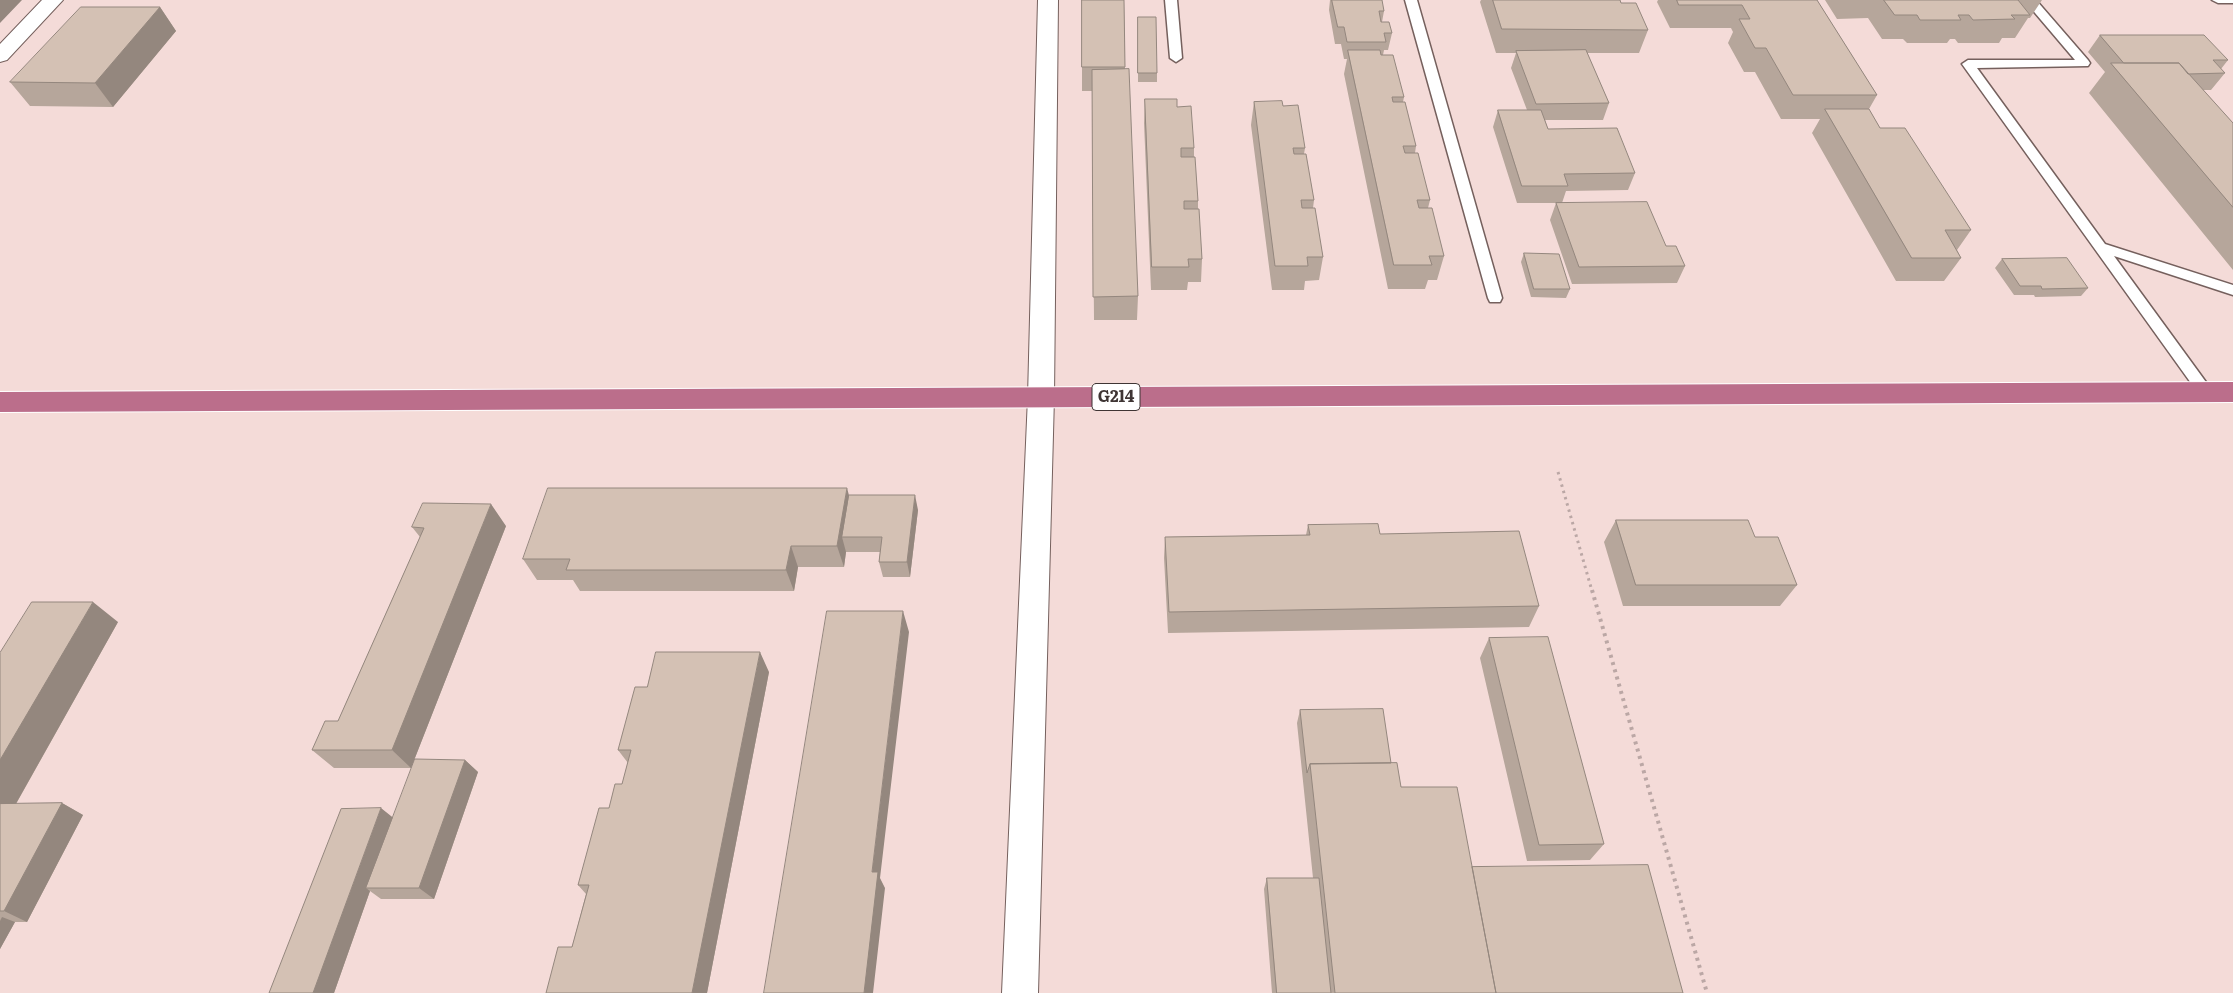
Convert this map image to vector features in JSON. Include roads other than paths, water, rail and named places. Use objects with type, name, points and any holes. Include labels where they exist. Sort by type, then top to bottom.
[{"type":"highway","name":"G214","points":[[0,402],[2233,392]]},
{"type":"street","points":[[0,56],[53,0]]},
{"type":"street","points":[[1020,993],[1041,397],[1048,0]]},
{"type":"lane","points":[[1171,0],[1176,58]]},
{"type":"lane","points":[[1411,0],[1495,298]]},
{"type":"lane","points":[[2030,0],[2084,63],[1968,64],[2206,393]]},
{"type":"lane","points":[[2218,0],[2233,0]]},
{"type":"lane","points":[[2101,247],[2233,290]]}]
